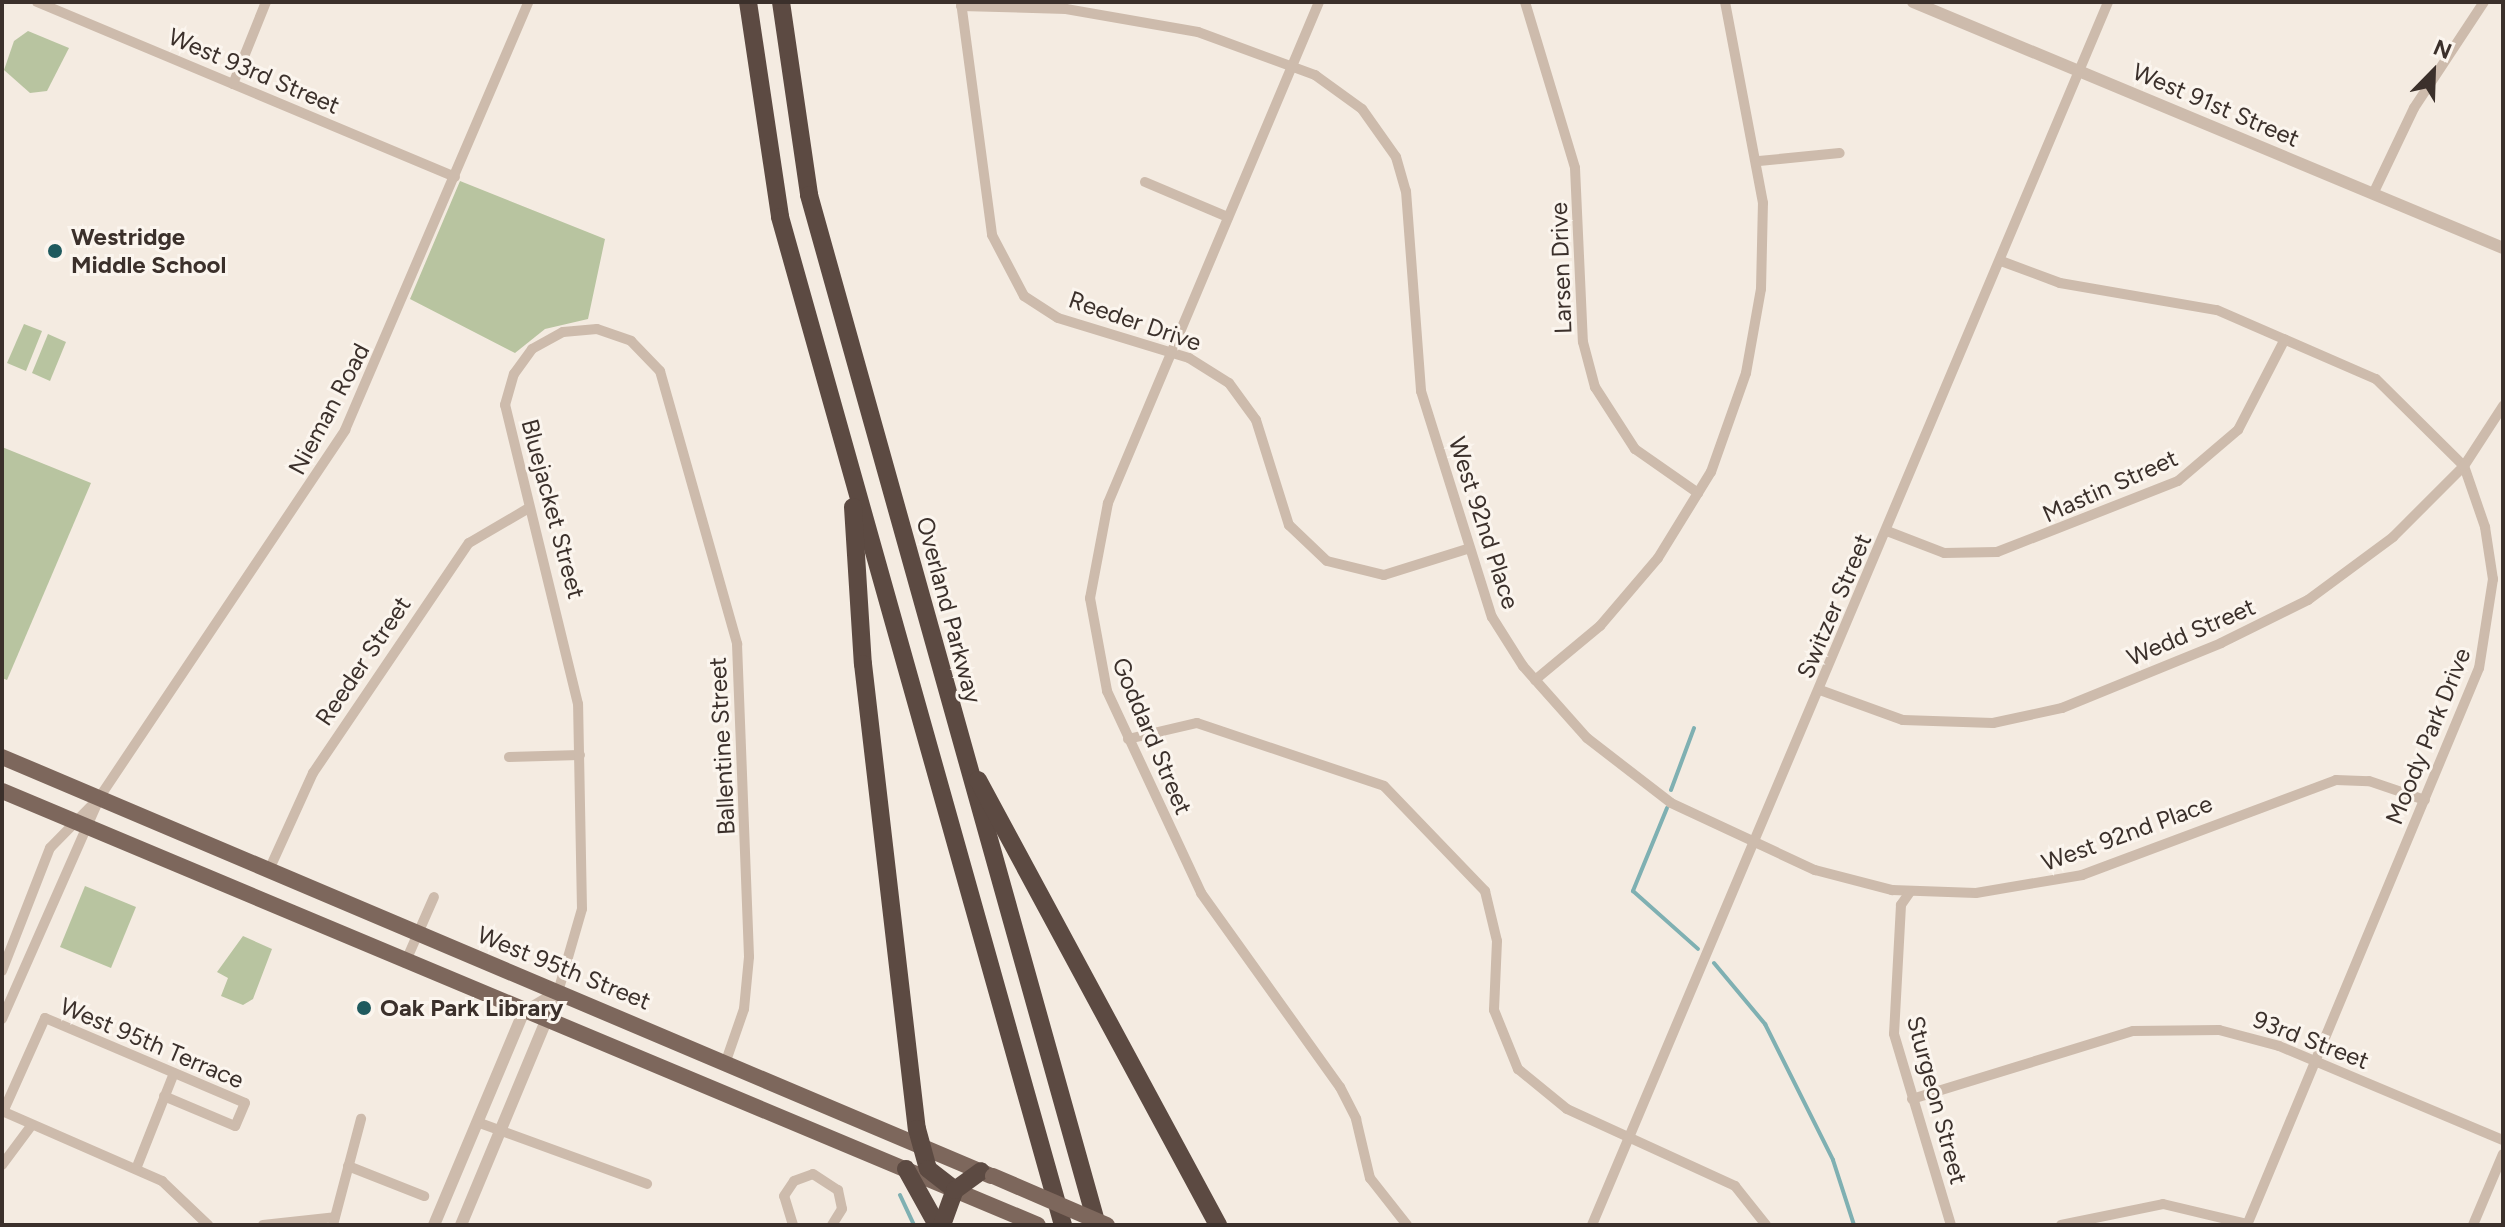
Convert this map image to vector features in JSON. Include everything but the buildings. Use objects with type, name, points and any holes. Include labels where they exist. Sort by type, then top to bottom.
[{"type":"highway","points":[[748,2],[780,217],[1063,1225]]},
{"type":"highway","name":"Overland Parkway","points":[[781,2],[809,195],[1097,1225]]},
{"type":"highway","points":[[851,473],[863,664],[919,1143],[928,1169],[955,1190]]},
{"type":"highway","points":[[964,757],[1218,1225]]},
{"type":"highway","points":[[906,1169],[939,1225]]},
{"type":"highway","points":[[939,1225],[955,1190],[987,1174]]},
{"type":"main road","name":"West 95th Street","points":[[2,757],[726,1061],[1107,1225]]},
{"type":"main road","points":[[2,791],[523,1013],[1038,1225]]},
{"type":"street","name":"West 93rd Street","points":[[37,2],[455,177]]},
{"type":"street","points":[[233,84],[266,2]]},
{"type":"street","name":"Nieman Road","points":[[2,971],[37,872],[70,820],[99,798],[339,442],[528,2]]},
{"type":"street","name":"Goddard Street","points":[[1319,2],[1108,503],[1092,565],[1097,654],[1128,739],[1217,923],[1340,1087],[1356,1119],[1370,1178],[1407,1225]]},
{"type":"street","name":"Larsen Drive","points":[[1525,2],[1575,168],[1583,342],[1595,387],[1635,449],[1698,493]]},
{"type":"street","points":[[1535,680],[1635,588],[1698,493],[1726,436],[1752,344],[1764,233],[1759,161],[1725,2]]},
{"type":"street","name":"West 91st Street","points":[[1913,2],[2503,248]]},
{"type":"street","points":[[2373,194],[2420,97],[2484,2]]},
{"type":"street","name":"West 92nd Place","points":[[961,4],[1066,9],[1153,22],[1292,66],[1362,109],[1400,168],[1421,391],[1467,549],[1492,617],[1535,680],[1587,738],[1660,797],[1753,845],[1815,870],[1910,892],[1976,893],[2067,879],[2336,780],[2425,800]]},
{"type":"street","name":"Reeder Drive","points":[[961,4],[987,208],[1005,270],[1024,296],[1058,318],[1171,352],[1219,375],[1245,401],[1264,438],[1284,514],[1327,561],[1384,575],[1467,549]]},
{"type":"street","name":"Switzer Street","points":[[1592,1225],[2001,261],[2106,4]]},
{"type":"street","points":[[1759,161],[1840,153]]},
{"type":"street","points":[[1145,182],[1228,217]]},
{"type":"street","name":"Moody Park Drive","points":[[2001,261],[2060,283],[2187,301],[2376,379],[2464,466],[2490,551],[2491,614],[2479,668],[2247,1225]]},
{"type":"street","name":"Bluejacket Street","points":[[461,1225],[548,1023],[582,909],[580,755],[575,677],[506,421],[509,386],[520,363],[547,339],[597,329]]},
{"type":"street","name":"Ballentine Street","points":[[597,329],[631,341],[660,371],[737,644],[749,957],[744,1009],[726,1061]]},
{"type":"street","name":"Mastin Street","points":[[1887,531],[1944,553],[1997,552],[2178,481],[2238,430],[2285,339]]},
{"type":"street","name":"Wedd Street","points":[[1820,690],[1927,723],[1993,723],[2062,708],[2308,600],[2393,537],[2464,466],[2503,406]]},
{"type":"street","name":"Reeder Street","points":[[269,870],[313,773],[469,543],[529,508]]},
{"type":"street","points":[[1128,739],[1197,723],[1384,786],[1485,891],[1497,941],[1494,1010],[1518,1069],[1553,1101],[1735,1186],[1766,1225]]},
{"type":"street","points":[[509,757],[580,755]]},
{"type":"street","name":"Nieman Road","points":[[2,1019],[56,884],[91,829],[99,798]]},
{"type":"street","name":"Sturgeon Street","points":[[1910,892],[1901,905],[1892,1005],[1912,1099],[1951,1225]]},
{"type":"street","points":[[405,963],[434,897]]},
{"type":"street","points":[[434,1225],[523,1013],[558,992]]},
{"type":"street","name":"West 95th Terrace","points":[[3,1111],[45,1018],[245,1103],[235,1126],[164,1096]]},
{"type":"street","name":"93rd Street","points":[[1912,1099],[2098,1040],[2174,1027],[2246,1035],[2503,1140]]},
{"type":"street","points":[[136,1169],[174,1073]]},
{"type":"street","points":[[3,1111],[31,1126],[136,1169],[181,1194],[208,1225]]},
{"type":"street","points":[[263,1225],[334,1221],[361,1119]]},
{"type":"street","points":[[477,1122],[647,1184]]},
{"type":"street","points":[[2,1165],[31,1126]]},
{"type":"street","points":[[2473,1225],[2503,1154]]},
{"type":"street","points":[[348,1166],[424,1196]]},
{"type":"street","points":[[793,1225],[784,1196],[794,1181],[813,1174],[838,1190],[842,1209],[832,1225]]},
{"type":"street","points":[[2061,1225],[2163,1204],[2247,1225]]},
{"type":"green space","points":[[28,31],[69,48],[47,91],[30,93],[4,70],[14,41]]},
{"type":"green space","points":[[460,181],[605,239],[588,319],[545,329],[515,353],[410,299]]},
{"type":"green space","points":[[24,324],[42,331],[26,371],[7,363]]},
{"type":"green space","points":[[48,334],[66,342],[50,381],[32,373]]},
{"type":"green space","points":[[2,447],[91,483],[7,680],[2,678]]},
{"type":"green space","points":[[85,886],[136,907],[111,968],[60,947]]},
{"type":"green space","points":[[243,936],[272,949],[253,999],[243,1005],[221,996],[228,978],[217,972]]},
{"type":"waterway","points":[[1671,790],[1694,728]]},
{"type":"waterway","points":[[1667,808],[1633,891],[1698,949]]},
{"type":"waterway","points":[[1714,963],[1765,1024],[1833,1160],[1854,1225]]},
{"type":"waterway","points":[[900,1195],[914,1225]]},
{"type":"place","name":"Westridge Middle School","points":[[55,251]]},
{"type":"place","name":"Oak Park Library","points":[[364,1008]]}]
